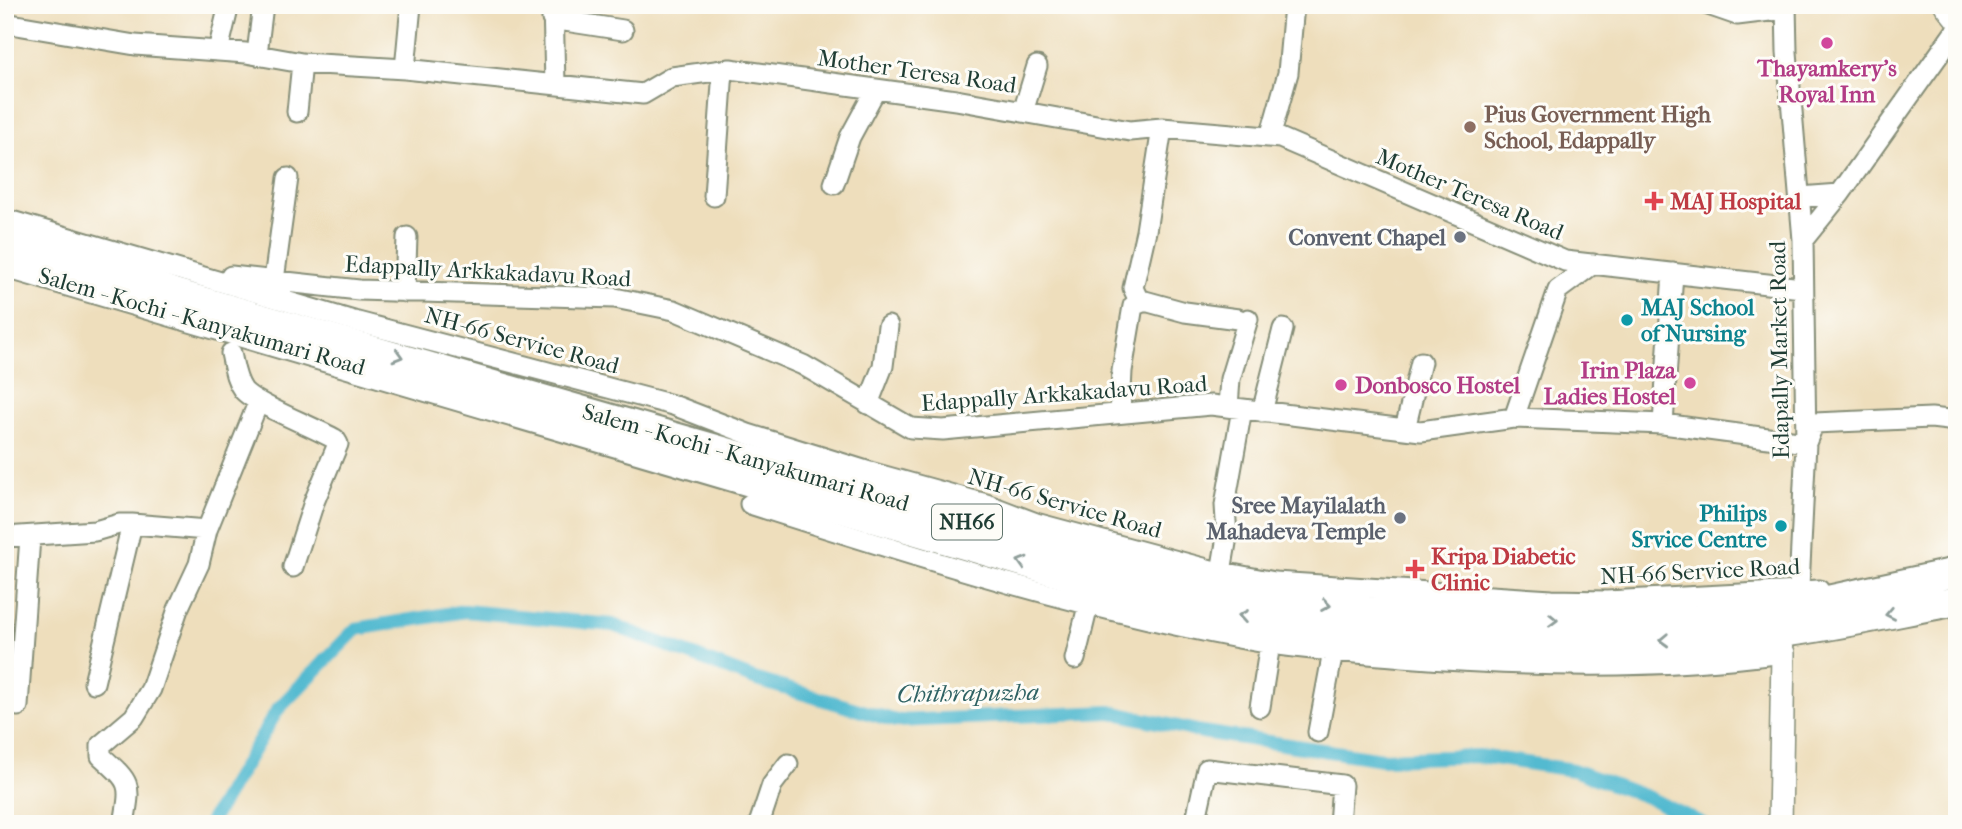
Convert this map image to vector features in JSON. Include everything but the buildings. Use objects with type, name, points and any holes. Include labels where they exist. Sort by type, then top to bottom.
[{"type":"highway","name":"Salem - Kochi - Kanyakumari Road","points":[[5,233],[174,293],[989,540],[1097,583],[1216,612],[1314,629],[1432,640],[1546,645],[1781,633],[1957,601]]},
{"type":"highway","name":"Salem - Kochi - Kanyakumari Road","points":[[5,263],[753,494],[1253,594],[1367,611],[1487,607],[1598,621],[1697,619],[1957,572]]},
{"type":"main road","points":[[1947,5],[1957,19]]},
{"type":"main road","points":[[1780,824],[1783,653]]},
{"type":"street","points":[[218,51],[229,5]]},
{"type":"street","points":[[257,54],[262,5]]},
{"type":"street","points":[[405,69],[411,5]]},
{"type":"street","points":[[1270,137],[1288,73],[1294,5]]},
{"type":"street","points":[[1708,5],[1737,15],[1786,7]]},
{"type":"street","name":"Edapally Market Road","points":[[1786,7],[1803,240],[1806,443],[1795,601]]},
{"type":"street","points":[[555,84],[553,12],[623,30]]},
{"type":"street","name":"Mother Teresa Road","points":[[5,23],[135,45],[257,54],[302,63],[405,69],[643,94],[672,77],[723,70],[876,89],[1130,131],[1162,128],[1280,138],[1564,261],[1802,288]]},
{"type":"street","points":[[1803,240],[1840,194],[1957,29]]},
{"type":"street","points":[[297,112],[302,63]]},
{"type":"street","points":[[1023,112],[1037,66]]},
{"type":"street","points":[[714,196],[723,70]]},
{"type":"street","points":[[834,184],[849,137],[876,89]]},
{"type":"street","points":[[1140,303],[1133,288],[1146,231],[1162,128]]},
{"type":"street","points":[[274,280],[288,178]]},
{"type":"street","points":[[1800,197],[1840,194]]},
{"type":"street","points":[[5,219],[185,271]]},
{"type":"street","points":[[405,292],[407,237]]},
{"type":"street","points":[[1514,418],[1558,290],[1593,264]]},
{"type":"street","name":"Edappally Arkkakadavu Road","points":[[185,271],[359,290],[615,298],[674,310],[803,365],[911,428],[943,430],[1211,405],[1405,429],[1421,430],[1514,418],[1663,424],[1806,443]]},
{"type":"street","name":"NH-66 Service Road","points":[[185,271],[354,321],[673,405],[748,434],[986,504],[1036,523],[1221,572],[1275,582],[1487,607]]},
{"type":"street","points":[[1663,424],[1673,273]]},
{"type":"street","points":[[1120,412],[1122,371],[1133,306],[1145,301],[1185,312],[1243,319],[1230,379],[1235,408],[1225,505],[1227,537],[1221,572]]},
{"type":"street","points":[[868,404],[883,366],[888,326]]},
{"type":"street","points":[[1262,412],[1283,329]]},
{"type":"street","points":[[231,353],[236,379],[244,392],[258,402],[335,439],[338,444],[314,502],[293,567]]},
{"type":"street","points":[[1405,429],[1421,362]]},
{"type":"street","points":[[124,824],[128,785],[125,778],[101,756],[101,746],[106,739],[118,734],[144,703],[168,645],[178,609],[199,564],[207,530],[258,402]]},
{"type":"street","points":[[1806,443],[1814,423],[1931,418],[1957,421]]},
{"type":"street","points":[[753,494],[940,562],[1089,602],[1270,644],[1333,652],[1476,663],[1597,667],[1783,653]]},
{"type":"street","points":[[5,537],[30,537],[132,524],[207,530]]},
{"type":"street","points":[[94,683],[132,524]]},
{"type":"street","points":[[18,706],[30,537]]},
{"type":"street","name":"NH-66 Service Road","points":[[1795,601],[1851,585],[1957,561]]},
{"type":"street","points":[[1075,659],[1089,602]]},
{"type":"street","points":[[1260,707],[1270,644]]},
{"type":"street","points":[[1318,732],[1333,652]]},
{"type":"street","points":[[759,824],[772,785],[788,764]]},
{"type":"street","points":[[1195,824],[1207,769],[1342,785],[1339,824]]},
{"type":"waterway","name":"Chithrapuzha","points":[[209,824],[278,709],[356,629],[465,611],[613,625],[754,679],[896,721],[1111,712],[1202,732],[1382,759],[1479,756],[1573,770],[1647,797],[1703,824]]},
{"type":"place","name":"Thayamkery's Royal Inn","points":[[1827,43]]},
{"type":"place","name":"Pius Government High School, Edappally","points":[[1470,127]]},
{"type":"place","name":"MAJ Hospital","points":[[1654,201]]},
{"type":"place","name":"Convent Chapel","points":[[1460,237]]},
{"type":"place","name":"MAJ School of Nursing","points":[[1627,320]]},
{"type":"place","name":"Irin Plaza Ladies Hostel","points":[[1690,383]]},
{"type":"place","name":"Donbosco Hostel","points":[[1341,385]]},
{"type":"place","name":"Sree Mayilalath Mahadeva Temple","points":[[1400,518]]},
{"type":"place","name":"Philips Srvice Centre","points":[[1781,526]]},
{"type":"place","name":"Kripa Diabetic Clinic","points":[[1415,569]]}]
